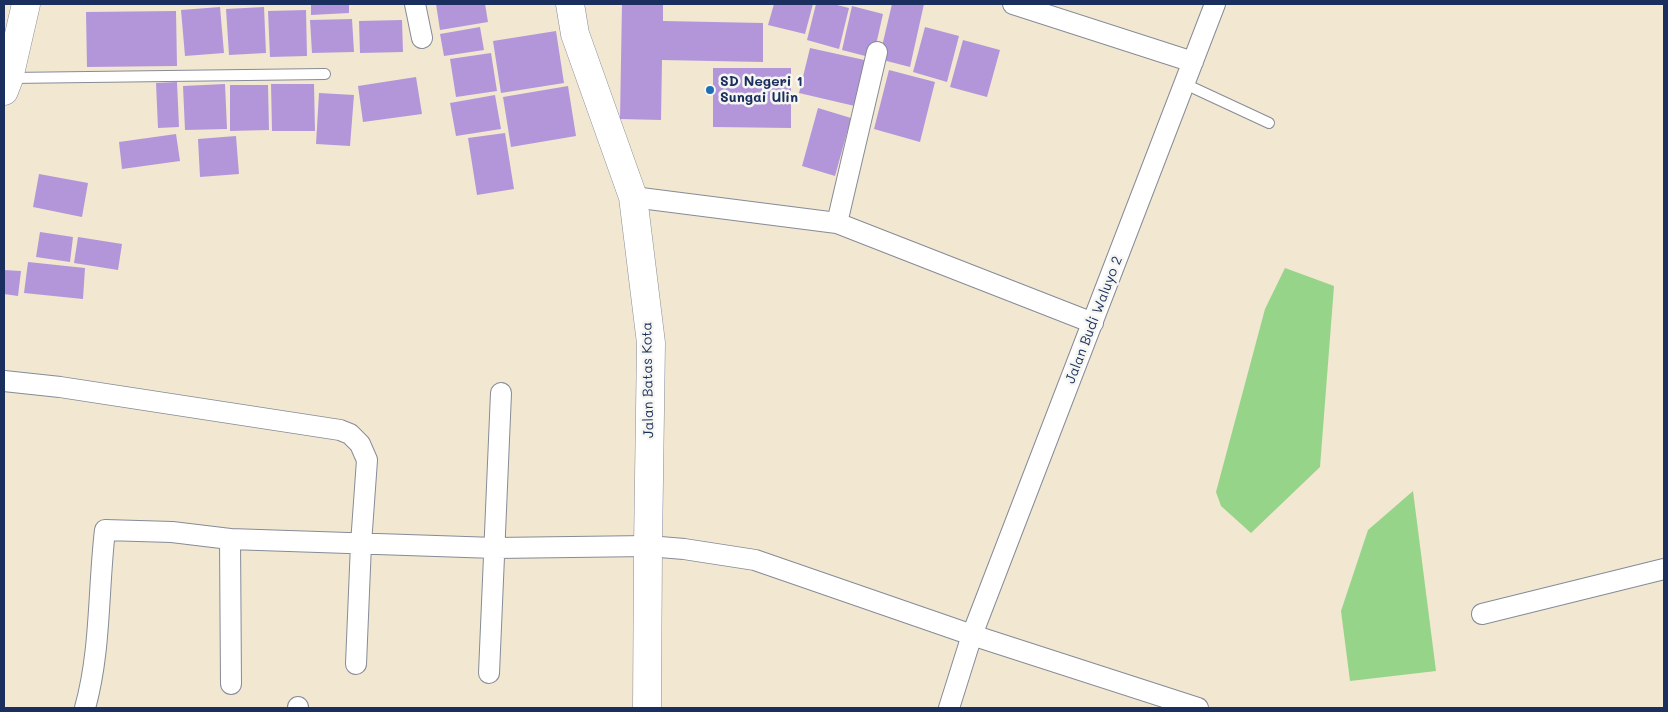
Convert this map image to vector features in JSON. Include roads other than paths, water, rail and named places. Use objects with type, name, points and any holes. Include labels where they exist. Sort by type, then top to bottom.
[{"type":"street","points":[[6,84],[26,4]]},
{"type":"street","points":[[415,4],[422,38]]},
{"type":"street","name":"Jalan Batas Kota","points":[[570,4],[575,34],[633,197],[651,343],[647,708]]},
{"type":"street","points":[[1014,4],[1194,62]]},
{"type":"street","name":"Jalan Budi Waluyo 2","points":[[949,708],[972,635],[1215,4]]},
{"type":"street","points":[[837,223],[877,52]]},
{"type":"street","points":[[633,197],[837,223],[1093,323]]},
{"type":"street","points":[[4,381],[60,387],[340,430],[360,444],[367,460],[356,664]]},
{"type":"street","points":[[489,673],[501,393]]},
{"type":"street","points":[[85,708],[91,687],[105,530],[172,532],[230,539],[495,548],[648,546],[684,549],[755,560],[972,635],[1198,708]]},
{"type":"street","points":[[230,539],[231,684]]},
{"type":"street","points":[[1482,614],[1664,569]]},
{"type":"lane","points":[[6,84],[325,74]]},
{"type":"lane","points":[[1185,84],[1269,123]]},
{"type":"place","name":"SD Negeri 1 Sungai Ulin","points":[[710,90]]}]
